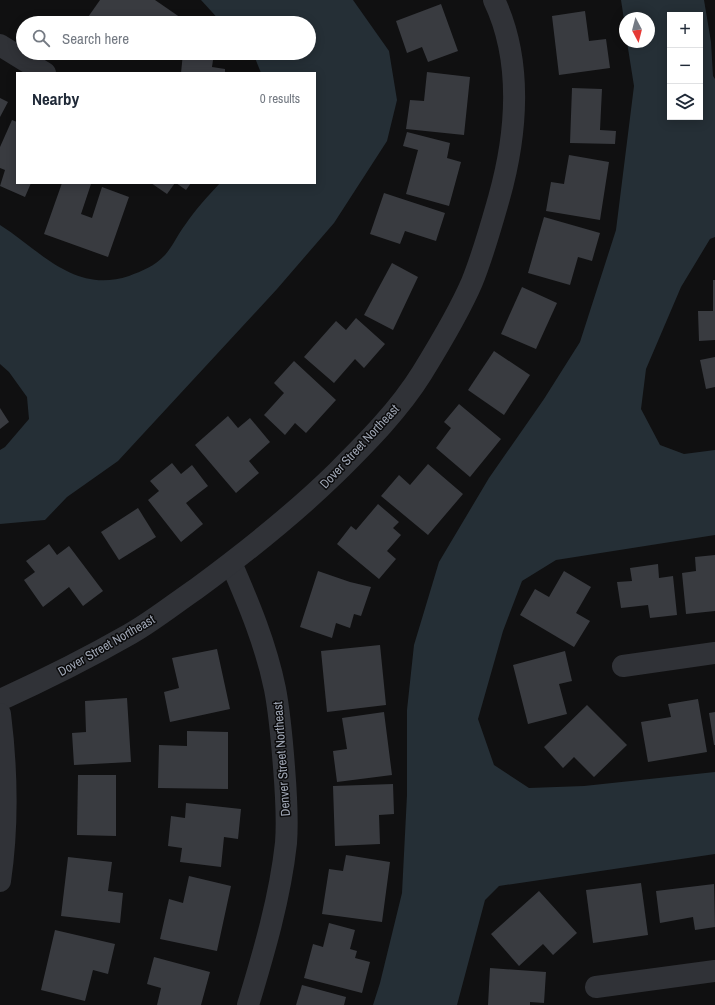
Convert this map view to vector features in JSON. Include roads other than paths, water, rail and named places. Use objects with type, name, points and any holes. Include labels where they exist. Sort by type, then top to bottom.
[{"type":"street","name":"Dover Street Northeast","points":[[0,700],[42,681],[131,633],[231,563],[317,491],[360,450],[392,413],[421,374],[471,285],[486,244],[508,165],[513,119],[514,79],[509,44],[494,0]]},
{"type":"street","points":[[0,45],[16,55]]},
{"type":"street","points":[[24,60],[43,72]]},
{"type":"street","name":"Denver Street Northeast","points":[[231,563],[250,606],[264,646],[275,689],[281,732],[286,793],[286,842],[278,889],[268,936],[248,1005]]},
{"type":"street","points":[[623,666],[715,653]]},
{"type":"street","points":[[0,714],[5,752],[6,810],[5,849],[0,881]]},
{"type":"street","points":[[596,987],[715,970]]}]
